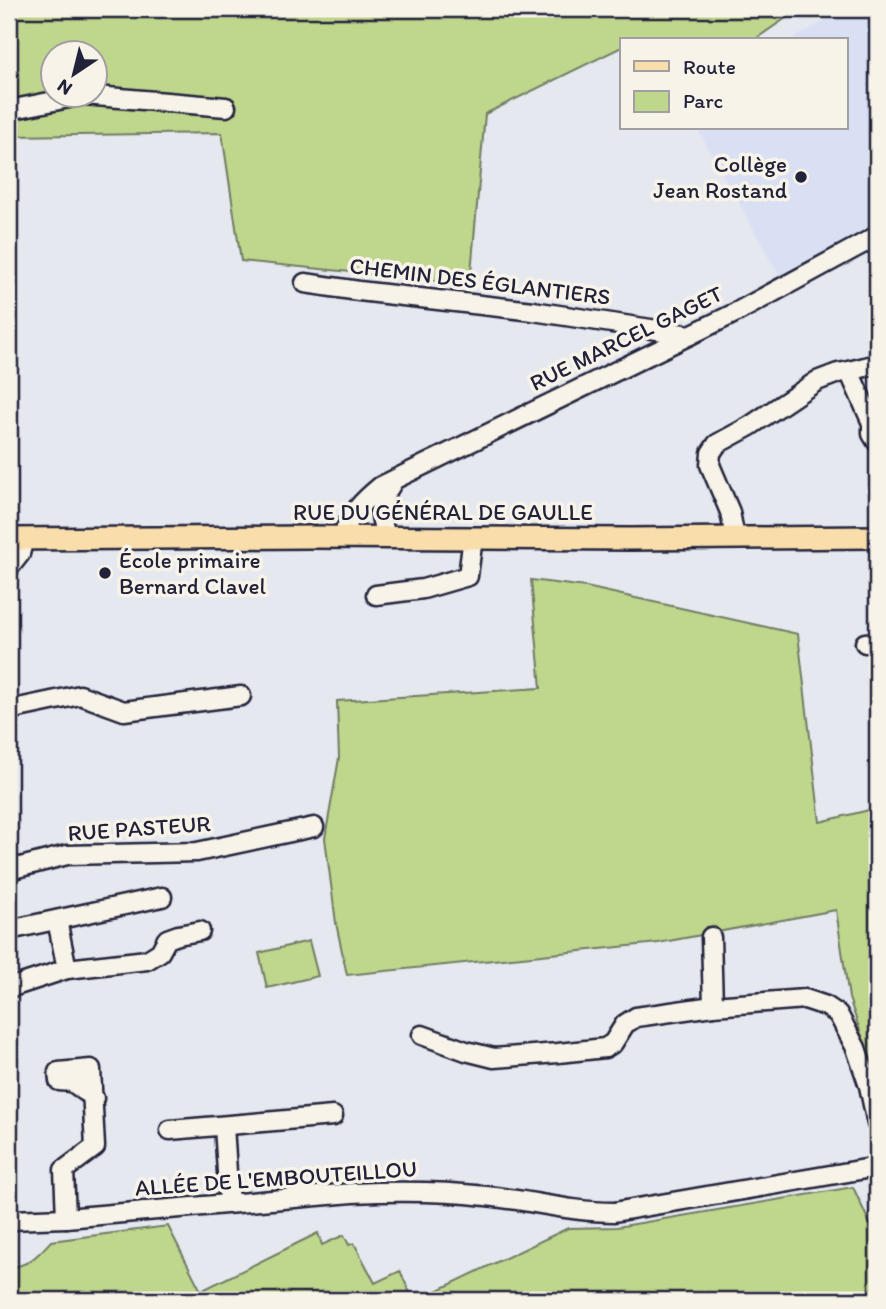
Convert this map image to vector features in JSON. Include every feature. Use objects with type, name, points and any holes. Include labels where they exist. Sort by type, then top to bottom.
[{"type":"main road","name":"RUE DU GÉNÉRAL DE GAULLE","points":[[16,539],[877,537]]},
{"type":"street","points":[[9,110],[84,95],[226,107]]},
{"type":"street","name":"RUE MARCEL GAGET","points":[[343,537],[346,523],[381,486],[690,335],[877,236]]},
{"type":"street","name":"CHEMIN DES ÉGLANTIERS","points":[[305,283],[533,311],[690,335]]},
{"type":"street","points":[[735,538],[730,512],[710,465],[711,453],[717,444],[750,426],[817,381],[877,364]]},
{"type":"street","points":[[849,371],[872,423],[872,434],[877,442]]},
{"type":"street","points":[[386,537],[380,516],[381,502],[394,480]]},
{"type":"street","points":[[376,595],[423,589],[468,576],[473,537]]},
{"type":"street","points":[[9,568],[20,554],[16,539]]},
{"type":"street","points":[[9,710],[80,695],[124,711],[241,696]]},
{"type":"street","name":"RUE PASTEUR","points":[[10,873],[67,855],[197,852],[314,827]]},
{"type":"street","points":[[9,930],[162,897]]},
{"type":"street","points":[[57,920],[67,969]]},
{"type":"street","points":[[9,988],[67,969],[147,960],[160,952],[167,939],[178,934],[200,931]]},
{"type":"street","points":[[711,937],[713,1006]]},
{"type":"street","points":[[422,1035],[494,1058],[605,1048],[613,1043],[625,1024],[636,1017],[713,1006],[805,999],[826,1006],[838,1014],[856,1048],[869,1086],[877,1124]]},
{"type":"street","points":[[66,1218],[64,1170],[95,1146],[94,1098]]},
{"type":"street","points":[[170,1130],[333,1116]]},
{"type":"street","points":[[224,1126],[229,1203]]},
{"type":"street","name":"ALLÉE DE L'EMBOUTEILLOU","points":[[9,1220],[66,1218],[352,1193],[442,1192],[488,1196],[586,1212],[614,1212],[877,1167]]},
{"type":"shaded area","name":"Collège Jean Rostand","points":[[845,9],[877,9],[877,226],[780,277],[698,130],[848,130],[848,38],[794,38]]},
{"type":"green space","points":[[9,9],[799,9],[757,38],[620,38],[620,48],[485,114],[470,284],[241,261],[222,133],[9,136]]},
{"type":"green space","points":[[531,580],[586,587],[798,634],[820,822],[877,808],[877,1081],[849,998],[836,910],[658,943],[347,975],[336,923],[325,838],[339,758],[337,701],[541,688]]},
{"type":"green space","points":[[309,941],[318,976],[267,988],[259,953]]},
{"type":"green space","points":[[853,1187],[877,1239],[877,1300],[9,1300],[9,1267],[27,1262],[51,1241],[168,1226],[201,1291],[318,1233],[322,1245],[344,1235],[349,1245],[354,1243],[375,1283],[400,1271],[410,1293],[424,1297],[568,1228],[617,1227]]},
{"type":"place","name":"Collège Jean Rostand","points":[[801,177]]},
{"type":"place","name":"École primaire Bernard Clavel","points":[[105,573]]}]
